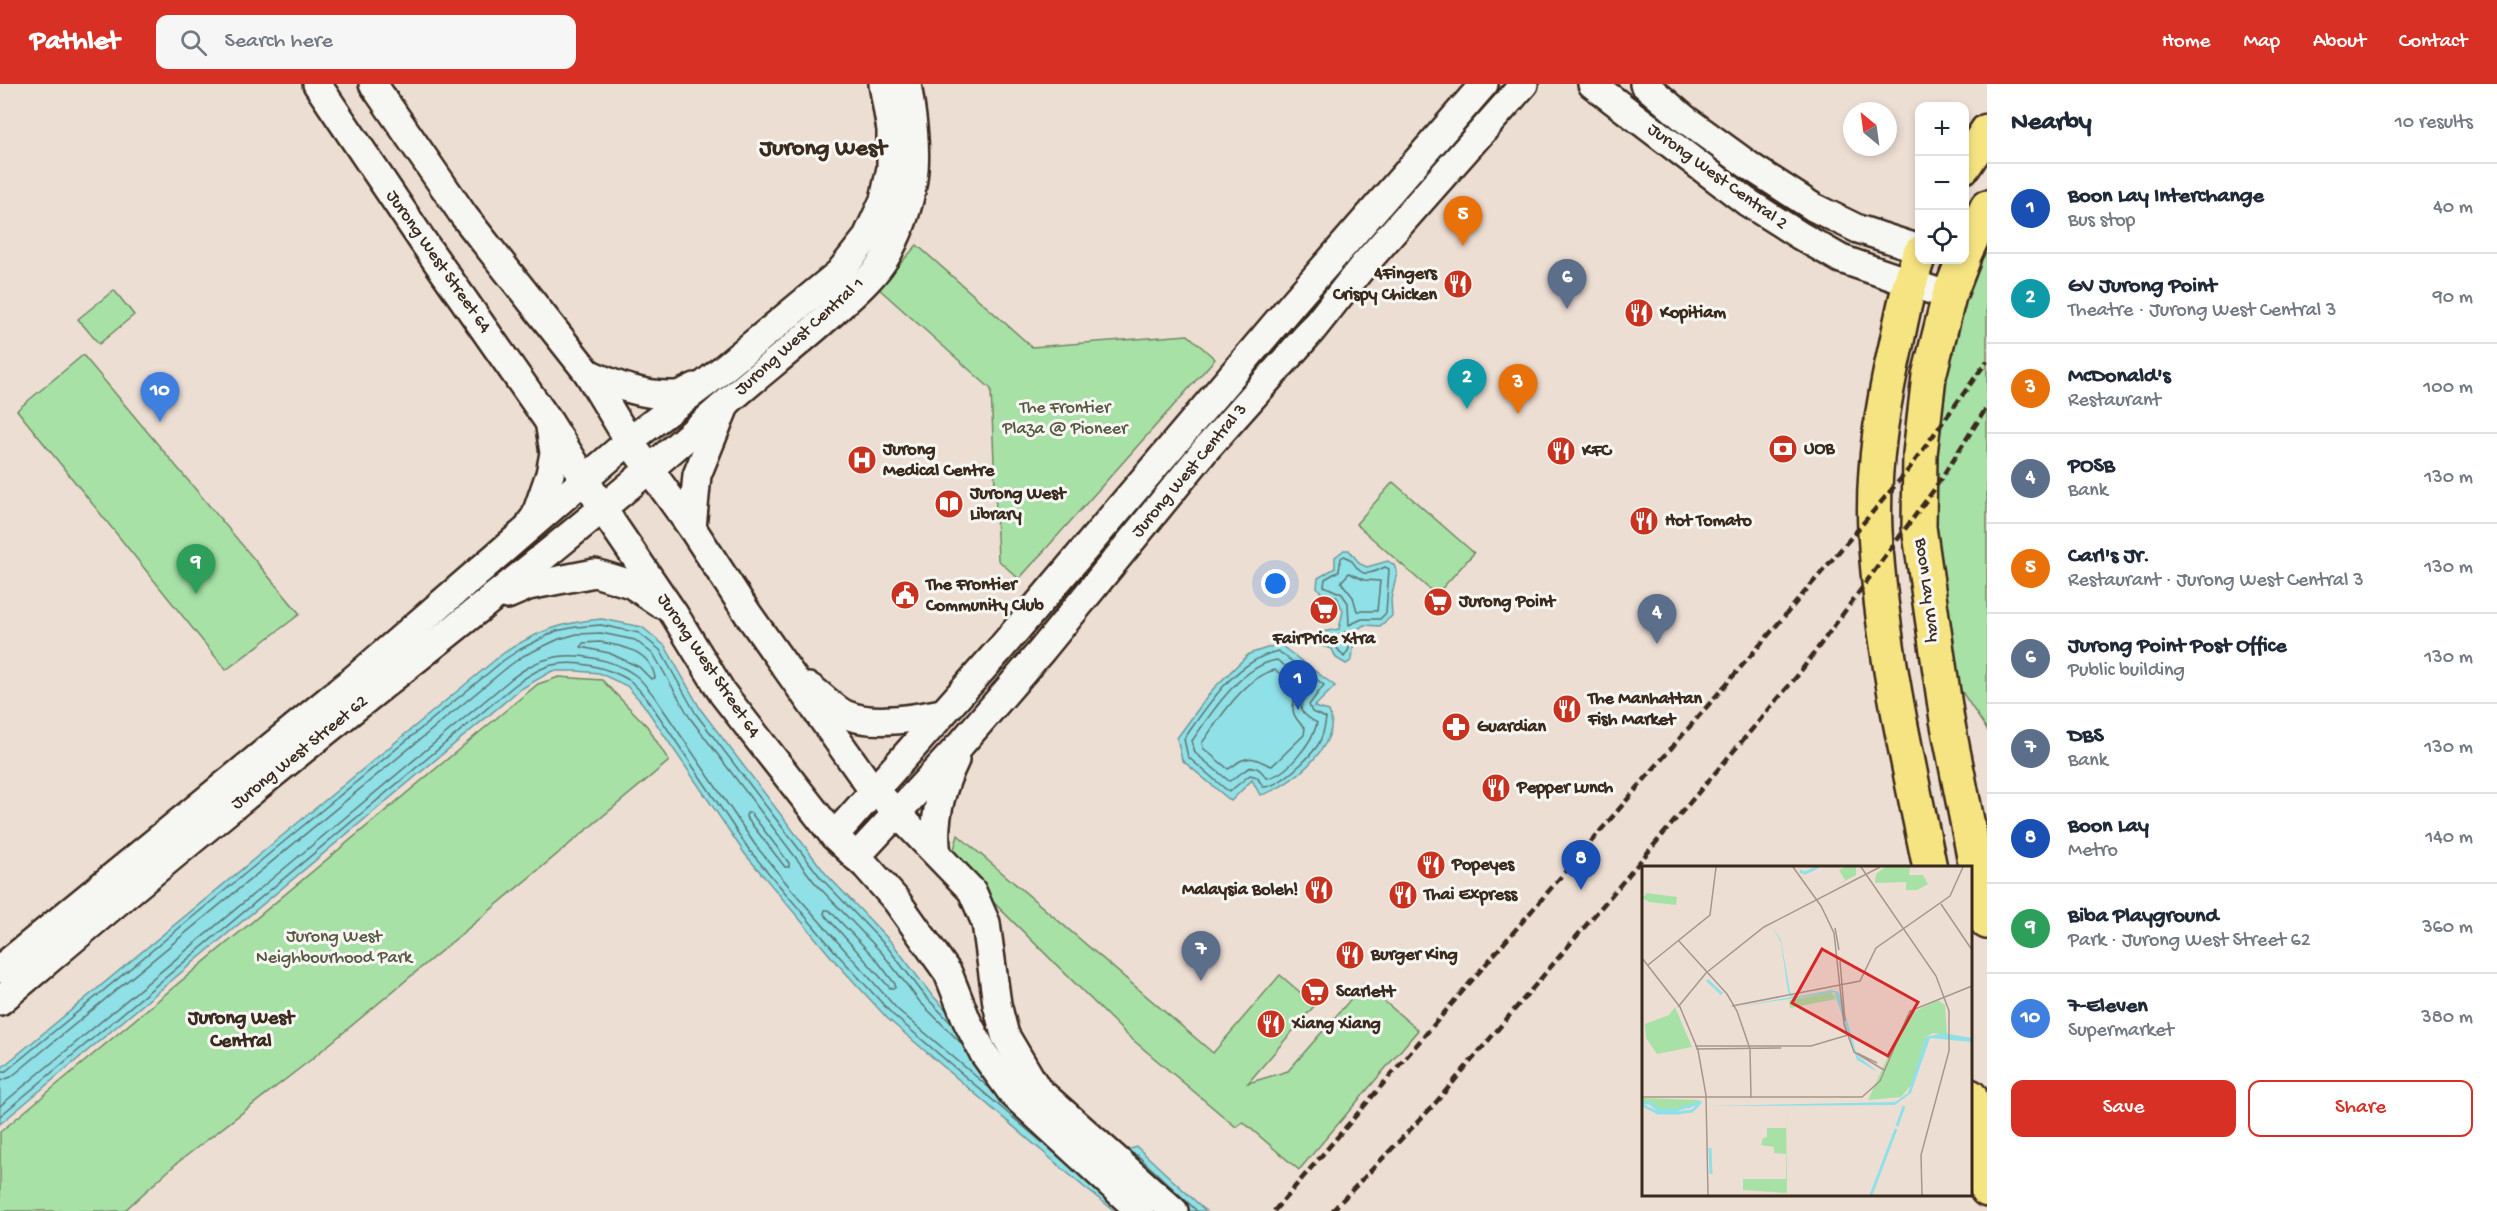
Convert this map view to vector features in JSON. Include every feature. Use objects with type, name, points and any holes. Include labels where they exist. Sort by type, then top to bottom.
[{"type":"main road","points":[[1969,160],[1987,131]]},
{"type":"main road","name":"Boon Lay Way","points":[[1969,242],[1987,207]]},
{"type":"main road","points":[[1916,264],[1890,371],[1877,453],[1875,530],[1894,682],[1930,866]]},
{"type":"main road","name":"Boon Lay Way","points":[[1959,264],[1929,376],[1920,454],[1919,527],[1941,686],[1987,922]]},
{"type":"main road","points":[[1972,1102],[1987,1190]]},
{"type":"street","name":"Jurong West Street 64","points":[[317,84],[426,246],[549,422],[602,507],[674,614],[723,694],[834,836],[896,900],[948,973],[967,1021],[984,1054],[1013,1094],[1140,1211]]},
{"type":"street","points":[[373,84],[464,216],[588,373],[629,441],[692,528],[789,672],[874,789],[972,891],[986,923],[997,1004],[1005,1035],[1037,1089],[1174,1211]]},
{"type":"street","name":"Jurong West Central 1","points":[[584,479],[629,441],[706,383],[839,273],[866,239],[884,200],[891,168],[891,130],[883,84]]},
{"type":"street","name":"Jurong West Central 1","points":[[602,507],[650,470],[853,295],[887,256],[910,204],[916,168],[915,130],[907,84]]},
{"type":"street","name":"Jurong West Central 3","points":[[834,836],[1001,648],[1294,302],[1484,84]]},
{"type":"street","name":"Jurong West Central 3","points":[[856,858],[961,744],[1042,651],[1207,448],[1312,330],[1363,266],[1524,84]]},
{"type":"street","name":"Jurong West Central 2","points":[[1592,84],[1747,202],[1841,259],[1915,262]]},
{"type":"street","name":"Jurong West Central 2","points":[[1644,84],[1704,132],[1813,207],[1915,261]]},
{"type":"street","name":"Jurong West Central 2","points":[[1918,264],[1949,296]]},
{"type":"street","points":[[588,373],[615,385],[676,395],[706,383]]},
{"type":"street","points":[[692,528],[697,475],[727,402]]},
{"type":"street","points":[[520,535],[535,516],[550,474],[554,453],[549,422]]},
{"type":"street","name":"Jurong West Street 62","points":[[0,969],[353,680],[584,479]]},
{"type":"street","name":"Jurong West Street 62","points":[[0,1001],[306,747],[486,605],[602,507]]},
{"type":"street","points":[[486,605],[528,586],[595,573],[631,584],[674,614]]},
{"type":"street","points":[[789,672],[846,715],[874,719],[908,719],[942,713]]},
{"type":"street","points":[[937,854],[934,837],[939,805],[945,782],[961,744]]},
{"type":"street","points":[[1101,1176],[1115,1211]]},
{"type":"green space","points":[[1987,215],[1987,730],[1943,663],[1924,453]]},
{"type":"green space","name":"The Frontier Plaza @ Pioneer","points":[[917,245],[1032,347],[1188,335],[1215,359],[1019,579],[998,560],[991,389],[878,288]]},
{"type":"green space","points":[[114,290],[134,315],[99,344],[78,319]]},
{"type":"green space","points":[[83,355],[300,614],[226,670],[17,410]]},
{"type":"green space","points":[[1393,482],[1474,553],[1436,595],[1356,524]]},
{"type":"green space","name":"Jurong West Neighbourhood Park","points":[[559,677],[602,680],[647,726],[669,761],[308,1062],[177,1163],[124,1211],[0,1211],[0,1132],[538,684]]},
{"type":"green space","points":[[958,835],[1213,1053],[1280,975],[1315,1005],[1248,1083],[1288,1071],[1364,984],[1418,1030],[1299,1170],[1243,1122],[1236,1127],[1127,1035],[951,860]]},
{"type":"water","points":[[1344,550],[1349,550],[1360,564],[1367,567],[1388,561],[1394,565],[1397,573],[1391,599],[1392,616],[1380,626],[1364,625],[1355,631],[1352,660],[1346,664],[1336,658],[1332,649],[1322,646],[1320,642],[1319,637],[1322,632],[1339,629],[1343,611],[1337,597],[1322,594],[1317,587],[1318,578],[1335,568],[1335,557]]},
{"type":"water","points":[[602,619],[642,627],[665,646],[701,710],[826,874],[893,944],[930,993],[967,1031],[1116,1153],[1137,1147],[1206,1211],[1115,1211],[1085,1188],[888,1019],[833,959],[745,854],[643,704],[627,686],[599,673],[577,671],[552,671],[519,690],[0,1124],[0,1069],[501,655],[537,634],[574,623]]},
{"type":"water","points":[[1279,644],[1335,686],[1314,707],[1329,711],[1331,724],[1328,737],[1311,763],[1285,784],[1260,795],[1252,780],[1231,801],[1182,760],[1177,738],[1213,689],[1249,654]]},
{"type":"railway","points":[[1274,1211],[1909,469],[1987,361]]},
{"type":"railway","points":[[1332,1211],[1432,1107],[1798,675],[1933,491],[1987,407]]},
{"type":"place","name":"Carl's Jr.","points":[[1463,246]]},
{"type":"place","name":"4Fingers Crispy Chicken","points":[[1458,284]]},
{"type":"place","name":"Jurong Point Post Office","points":[[1567,309]]},
{"type":"place","name":"Kopitiam","points":[[1639,313]]},
{"type":"place","name":"GV Jurong Point","points":[[1467,409]]},
{"type":"place","name":"McDonald's","points":[[1518,414]]},
{"type":"place","name":"7-Eleven","points":[[160,422]]},
{"type":"place","name":"UOB","points":[[1783,449]]},
{"type":"place","name":"KFC","points":[[1561,451]]},
{"type":"place","name":"Jurong Medical Centre","points":[[862,460]]},
{"type":"place","name":"Jurong West Library","points":[[949,504]]},
{"type":"place","name":"Hot Tomato","points":[[1644,521]]},
{"type":"place","name":"Biba Playground","points":[[196,594]]},
{"type":"place","name":"The Frontier Community Club","points":[[905,595]]},
{"type":"place","name":"Jurong Point","points":[[1438,602]]},
{"type":"place","name":"FairPrice Xtra","points":[[1324,610]]},
{"type":"place","name":"POSB","points":[[1657,644]]},
{"type":"place","name":"The Manhattan Fish Market","points":[[1567,709]]},
{"type":"place","name":"Boon Lay Interchange","points":[[1298,710]]},
{"type":"place","name":"Guardian","points":[[1456,727]]},
{"type":"place","name":"Pepper Lunch","points":[[1496,788]]},
{"type":"place","name":"Popeyes","points":[[1431,865]]},
{"type":"place","name":"Malaysia Boleh!","points":[[1319,890]]},
{"type":"place","name":"Boon Lay","points":[[1581,890]]},
{"type":"place","name":"Thai Express","points":[[1403,895]]},
{"type":"place","name":"Burger King","points":[[1350,955]]},
{"type":"place","name":"DBS","points":[[1201,981]]},
{"type":"place","name":"Scarlett","points":[[1315,992]]},
{"type":"place","name":"Xiang Xiang","points":[[1271,1024]]},
{"type":"district","name":"Jurong West","points":[[823,149]]},
{"type":"district","name":"Jurong West Central","points":[[241,1030]]}]
